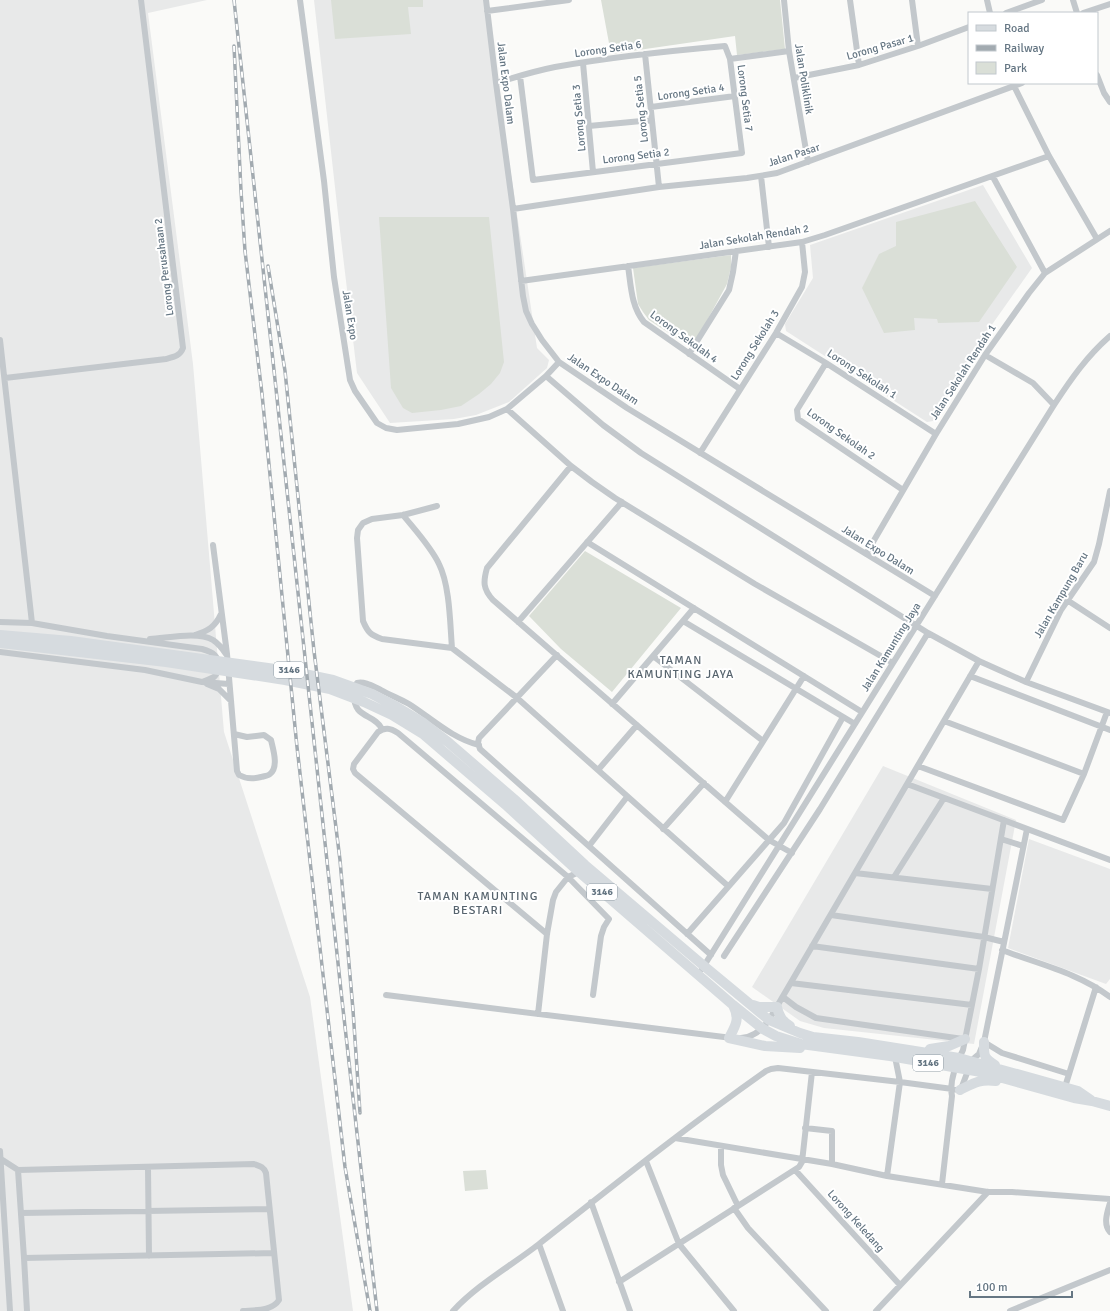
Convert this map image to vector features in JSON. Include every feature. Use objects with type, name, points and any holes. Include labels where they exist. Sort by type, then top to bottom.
[{"type":"main road","name":"3146","points":[[0,634],[27,641],[285,680],[330,689],[364,702],[392,715],[423,734],[510,803],[585,865],[701,971],[733,1005],[763,1029],[789,1041],[818,1046],[895,1057],[956,1068],[970,1065],[1003,1069],[1078,1091],[1092,1101]]},
{"type":"main road","name":"3146","points":[[0,643],[27,641]]},
{"type":"main road","name":"3146","points":[[510,803],[579,872],[701,971],[749,1004],[769,1020],[813,1037],[959,1058],[981,1072],[1074,1098],[1110,1106]]},
{"type":"main road","points":[[749,1004],[759,1007],[777,1007],[784,1022],[800,1033]]},
{"type":"main road","points":[[733,1005],[737,1018],[729,1038],[747,1043],[781,1047],[801,1048],[818,1046]]},
{"type":"main road","points":[[882,1046],[929,1049],[949,1046],[965,1039]]},
{"type":"main road","points":[[984,1042],[984,1055],[986,1059],[1003,1069]]},
{"type":"main road","points":[[955,1090],[982,1080],[1037,1088]]},
{"type":"street","name":"Lorong Perusahaan 2","points":[[5,378],[166,359],[175,357],[181,353],[183,348],[141,0]]},
{"type":"street","name":"Jalan Expo","points":[[300,0],[324,181],[334,277],[350,380],[355,391],[377,423],[386,428],[397,430],[458,424],[488,417],[507,409],[546,376],[559,362]]},
{"type":"street","name":"Jalan Expo Dalam","points":[[486,0],[521,281],[526,311],[542,340],[559,362],[627,408],[935,596]]},
{"type":"street","points":[[487,11],[569,0]]},
{"type":"street","name":"Jalan Poliklinik","points":[[784,0],[789,51],[808,162]]},
{"type":"street","points":[[850,0],[859,65]]},
{"type":"street","points":[[912,0],[918,46]]},
{"type":"street","points":[[987,0],[990,12]]},
{"type":"street","points":[[1009,12],[1042,0]]},
{"type":"street","points":[[1073,0],[1077,12]]},
{"type":"street","points":[[1086,12],[1110,4]]},
{"type":"street","name":"Lorong Pasar 1","points":[[794,78],[859,65],[918,46],[968,27]]},
{"type":"street","name":"Lorong Setia 6","points":[[496,83],[554,67],[645,54],[725,46]]},
{"type":"street","name":"Lorong Setia 7","points":[[725,46],[730,59],[742,153]]},
{"type":"street","points":[[730,59],[789,51]]},
{"type":"street","name":"Lorong Setia 5","points":[[645,54],[659,187]]},
{"type":"street","name":"Lorong Setia 3","points":[[584,63],[594,172]]},
{"type":"street","name":"Lorong Setia 2","points":[[520,76],[532,180],[742,153]]},
{"type":"street","points":[[1098,78],[1104,93],[1110,102]]},
{"type":"street","name":"Jalan Pasar","points":[[513,209],[659,187],[776,173],[1019,84]]},
{"type":"street","points":[[1014,86],[1049,156],[1097,239]]},
{"type":"street","name":"Lorong Setia 4","points":[[650,108],[735,96]]},
{"type":"street","points":[[589,126],[652,120]]},
{"type":"street","name":"Jalan Sekolah Rendah 2","points":[[521,281],[802,242],[825,236],[1049,156]]},
{"type":"street","points":[[761,176],[769,246]]},
{"type":"street","points":[[993,177],[1045,273]]},
{"type":"street","name":"Jalan Sekolah Rendah 1","points":[[866,554],[936,434],[985,354],[1029,293],[1045,273],[1110,231]]},
{"type":"street","name":"Lorong Sekolah 3","points":[[700,453],[776,333],[802,287],[806,272],[802,242]]},
{"type":"street","points":[[689,354],[728,290],[734,272],[736,251]]},
{"type":"street","name":"Lorong Sekolah 4","points":[[628,266],[634,305],[644,322],[740,388]]},
{"type":"street","name":"Lorong Sekolah 1","points":[[776,333],[826,363],[936,434]]},
{"type":"street","name":"Jalan Kamunting Jaya","points":[[701,971],[1054,404],[1086,359],[1110,336]]},
{"type":"street","points":[[0,340],[32,623]]},
{"type":"street","points":[[985,354],[1034,383],[1054,404]]},
{"type":"street","name":"Lorong Sekolah 2","points":[[826,363],[797,410],[798,419],[903,490]]},
{"type":"street","points":[[546,376],[603,425],[641,453],[916,626],[979,661],[1026,682],[1108,712],[1100,727],[1084,774],[1063,820],[918,766]]},
{"type":"street","points":[[507,409],[571,466],[622,502],[755,584],[893,663]]},
{"type":"street","points":[[571,466],[487,568],[484,578],[484,586],[488,594],[518,622],[769,840],[792,853]]},
{"type":"street","name":"Jalan Kampung Baru","points":[[1026,682],[1052,627],[1067,600],[1094,562],[1110,491]]},
{"type":"street","points":[[518,622],[622,502]]},
{"type":"street","points":[[437,506],[403,515],[372,519],[362,523],[358,530],[357,538],[362,621],[366,630],[372,636],[382,639],[452,648],[516,697],[728,886]]},
{"type":"street","points":[[403,515],[439,564],[444,577],[452,648]]},
{"type":"street","points":[[587,542],[862,712]]},
{"type":"street","points":[[212,545],[227,654],[237,771],[239,775],[249,778],[257,778],[270,774],[274,770],[271,740],[264,735],[247,737],[234,734]]},
{"type":"street","points":[[1067,600],[1110,628]]},
{"type":"street","points":[[612,704],[694,608]]},
{"type":"street","points":[[192,636],[208,631],[214,626],[221,614]]},
{"type":"street","points":[[683,621],[855,724]]},
{"type":"street","points":[[0,622],[32,623],[202,649],[212,652],[216,656],[219,664],[217,674],[214,677],[202,682]]},
{"type":"street","points":[[724,956],[792,853],[928,633]]},
{"type":"street","points":[[137,640],[192,636],[211,639],[220,645],[227,654]]},
{"type":"street","points":[[0,652],[145,670],[202,682],[229,684]]},
{"type":"street","points":[[557,655],[516,697],[480,738],[480,749],[710,955]]},
{"type":"street","points":[[653,656],[763,741]]},
{"type":"street","points":[[386,995],[729,1038],[745,1038],[753,1036],[763,1029],[777,1007],[979,661]]},
{"type":"street","points":[[725,802],[804,676]]},
{"type":"street","points":[[970,676],[1110,730]]},
{"type":"street","points":[[202,682],[218,689],[231,702]]},
{"type":"street","points":[[382,729],[376,721],[360,712],[354,704],[355,685],[357,683],[361,682],[368,684],[407,703],[456,736],[469,743],[479,745]]},
{"type":"street","points":[[687,934],[784,823],[843,717]]},
{"type":"street","points":[[944,721],[1084,774]]},
{"type":"street","points":[[598,770],[637,725]]},
{"type":"street","points":[[547,934],[355,773],[353,769],[354,764],[378,732],[382,729],[388,728],[398,732],[568,877],[609,919],[601,936],[593,995]]},
{"type":"street","points":[[663,829],[704,783]]},
{"type":"street","points":[[907,784],[1110,860]]},
{"type":"street","points":[[589,846],[627,797]]},
{"type":"street","points":[[894,877],[944,798]]},
{"type":"street","points":[[952,1096],[955,1090],[956,1068],[963,1050],[979,969],[1004,820]]},
{"type":"street","points":[[942,1184],[952,1096],[970,1065],[979,1054],[984,1042],[1027,829]]},
{"type":"street","points":[[1000,839],[1023,846]]},
{"type":"street","points":[[538,1014],[547,934],[553,900],[556,892],[568,877],[579,872]]},
{"type":"street","points":[[855,873],[992,889]]},
{"type":"street","points":[[831,915],[984,937],[1004,942]]},
{"type":"street","points":[[812,946],[979,969]]},
{"type":"street","points":[[1002,950],[1059,970],[1109,994]]},
{"type":"street","points":[[791,983],[972,1005]]},
{"type":"street","points":[[1065,1087],[1096,987]]},
{"type":"street","points":[[783,997],[796,1008],[816,1018],[965,1039]]},
{"type":"street","points":[[984,1042],[1002,1053],[1069,1074]]},
{"type":"street","points":[[887,1176],[900,1082],[895,1057]]},
{"type":"street","points":[[454,1311],[465,1298],[539,1244],[675,1138],[771,1068],[900,1082],[955,1090]]},
{"type":"street","points":[[619,1282],[796,1170],[801,1164],[802,1159],[812,1072]]},
{"type":"street","points":[[806,1128],[832,1131],[832,1164]]},
{"type":"street","points":[[675,1138],[721,1147],[832,1164],[887,1176],[988,1192],[1012,1192],[1110,1199]]},
{"type":"street","points":[[721,1147],[721,1165],[723,1175],[736,1207],[748,1228],[826,1311]]},
{"type":"street","points":[[0,1151],[10,1311]]},
{"type":"street","points":[[1,1159],[18,1170],[148,1168],[254,1164],[260,1166],[266,1173],[279,1300],[277,1304],[268,1310],[243,1311]]},
{"type":"street","points":[[646,1161],[679,1244],[734,1311]]},
{"type":"street","points":[[148,1168],[149,1256]]},
{"type":"street","points":[[18,1170],[27,1311]]},
{"type":"street","name":"Lorong Keledang","points":[[796,1170],[900,1285]]},
{"type":"street","points":[[876,1311],[988,1192]]},
{"type":"street","points":[[591,1202],[630,1311]]},
{"type":"street","points":[[1110,1206],[1106,1223],[1110,1232]]},
{"type":"street","points":[[20,1213],[269,1209]]},
{"type":"street","points":[[539,1244],[563,1311]]},
{"type":"street","points":[[24,1258],[274,1253]]},
{"type":"street","points":[[1010,1311],[1110,1270]]},
{"type":"shaded area","points":[[0,0],[207,0],[148,13],[193,364],[224,732],[310,997],[353,1311],[0,1311]]},
{"type":"shaded area","points":[[314,0],[485,0],[537,348],[549,360],[547,368],[509,402],[476,415],[454,419],[390,423],[357,373]]},
{"type":"shaded area","points":[[983,185],[1032,268],[979,343],[933,421],[927,422],[786,331],[785,324],[813,278],[810,245]]},
{"type":"shaded area","points":[[883,766],[1016,820],[974,1044],[824,1028],[800,1021],[752,987]]},
{"type":"shaded area","points":[[1029,839],[1110,869],[1110,979],[1106,984],[1008,948]]},
{"type":"green space","points":[[331,0],[423,0],[423,7],[408,7],[411,34],[335,39]]},
{"type":"green space","points":[[601,0],[780,0],[785,49],[737,55],[735,36],[611,54]]},
{"type":"green space","points":[[975,201],[1017,267],[979,322],[938,323],[937,319],[914,318],[915,330],[884,333],[862,288],[879,254],[896,246],[896,222]]},
{"type":"green space","points":[[379,217],[489,217],[504,362],[500,373],[491,384],[461,406],[412,413],[403,408],[391,388]]},
{"type":"green space","points":[[731,255],[731,267],[727,284],[692,348],[649,320],[638,304],[633,268]]},
{"type":"green space","points":[[585,551],[681,608],[612,692],[561,649],[529,616]]},
{"type":"green space","points":[[486,1170],[488,1189],[465,1191],[463,1171]]},
{"type":"railway","points":[[234,0],[377,1311]]},
{"type":"railway","points":[[234,46],[245,251],[262,394],[297,747],[345,1167],[370,1311]]},
{"type":"railway","points":[[268,266],[285,371],[314,651],[340,860],[360,1113]]},
{"type":"district","name":"TAMAN KAMUNTING JAYA","points":[[681,667]]},
{"type":"district","name":"TAMAN KAMUNTING BESTARI","points":[[478,903]]}]
